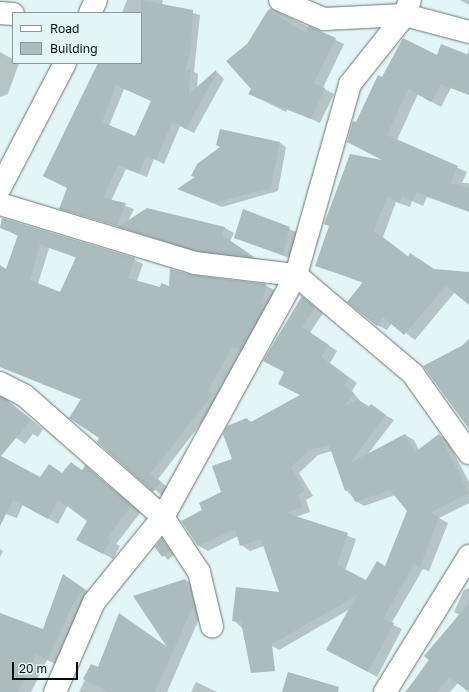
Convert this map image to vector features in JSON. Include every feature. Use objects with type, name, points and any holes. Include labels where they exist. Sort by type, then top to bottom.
[{"type":"street","points":[[90,12],[96,0]]},
{"type":"street","points":[[280,0],[324,19],[407,8],[469,32]]},
{"type":"street","points":[[55,692],[94,602],[164,517],[296,275],[350,84],[407,8]]},
{"type":"street","points":[[0,13],[12,14]]},
{"type":"street","points":[[0,188],[64,64]]},
{"type":"street","points":[[0,204],[195,263],[296,275],[413,374],[469,453]]},
{"type":"street","points":[[0,383],[24,395],[164,517],[199,572],[212,626]]},
{"type":"street","points":[[385,692],[469,556]]},
{"type":"building","points":[[141,0],[193,10],[191,48],[185,73],[190,68],[189,94],[216,70],[216,74],[186,129],[172,122],[156,160],[146,156],[139,173],[118,165],[103,198],[126,203],[117,226],[59,209],[67,188],[43,176],[98,64],[142,64]],"holes":[[[116,85],[151,101],[135,136],[102,122]]]},
{"type":"building","points":[[268,10],[306,33],[309,26],[336,38],[314,83],[325,88],[311,119],[248,94],[251,89],[226,61],[247,44]]},
{"type":"building","points":[[403,38],[437,55],[441,44],[469,55],[469,95],[441,84],[431,102],[408,89],[387,135],[458,166],[450,183],[469,188],[469,211],[417,192],[413,201],[402,196],[400,202],[387,197],[374,231],[408,257],[410,253],[434,269],[469,272],[469,305],[446,286],[404,335],[383,317],[377,326],[347,302],[363,282],[315,266],[329,226],[324,224],[350,154],[382,160],[347,142],[353,121],[356,122],[378,75],[382,77]]},
{"type":"building","points":[[220,129],[280,142],[271,188],[214,203],[177,189],[195,177],[191,176],[197,164],[220,147],[216,145]]},
{"type":"building","points":[[147,208],[225,227],[222,235],[254,257],[198,251],[118,227]]},
{"type":"building","points":[[243,209],[290,227],[283,255],[234,238]]},
{"type":"building","points":[[2,218],[135,258],[128,278],[160,287],[161,283],[169,286],[170,269],[193,275],[266,284],[261,313],[240,350],[232,347],[208,391],[213,394],[150,474],[161,482],[153,492],[97,442],[99,438],[69,418],[81,399],[0,367],[0,265],[6,269],[18,235],[0,228]],"holes":[[[40,244],[76,257],[60,292],[30,280]]]},
{"type":"building","points":[[302,296],[315,307],[302,327],[329,345],[321,357],[349,378],[344,385],[354,394],[343,407],[358,399],[368,408],[371,404],[386,415],[350,463],[405,434],[415,452],[439,434],[469,493],[430,513],[439,517],[420,567],[414,564],[383,619],[394,623],[368,672],[326,650],[356,596],[272,644],[275,671],[251,673],[241,622],[232,621],[236,587],[279,592],[261,539],[240,546],[235,529],[198,546],[181,521],[202,510],[199,503],[221,492],[212,466],[232,459],[223,434],[227,426],[247,418],[249,423],[300,395],[278,384],[284,372],[263,361]],"holes":[[[329,445],[345,491],[350,489],[355,502],[390,490],[407,511],[385,566],[377,561],[366,580],[337,565],[348,533],[286,513],[302,507],[298,495],[305,491],[291,467],[309,450]]]},
{"type":"building","points":[[469,342],[469,429],[423,366]]},
{"type":"building","points":[[0,397],[31,420],[1,456],[40,477],[49,464],[62,473],[71,462],[82,471],[85,465],[131,506],[107,538],[110,540],[103,554],[76,540],[87,521],[58,499],[48,519],[13,500],[0,526]]},
{"type":"building","points":[[162,538],[170,551],[162,557],[155,547]]},
{"type":"building","points":[[63,574],[84,589],[72,606],[47,660],[36,654],[18,692],[0,692],[0,613],[43,629]]},
{"type":"building","points":[[185,579],[193,606],[155,692],[109,692],[83,679],[91,664],[98,667],[119,613],[167,647],[133,596]]},
{"type":"building","points":[[469,603],[469,692],[449,677],[437,692],[405,692],[430,661],[424,656]]},
{"type":"building","points":[[288,672],[339,687],[338,692],[282,692]]}]
